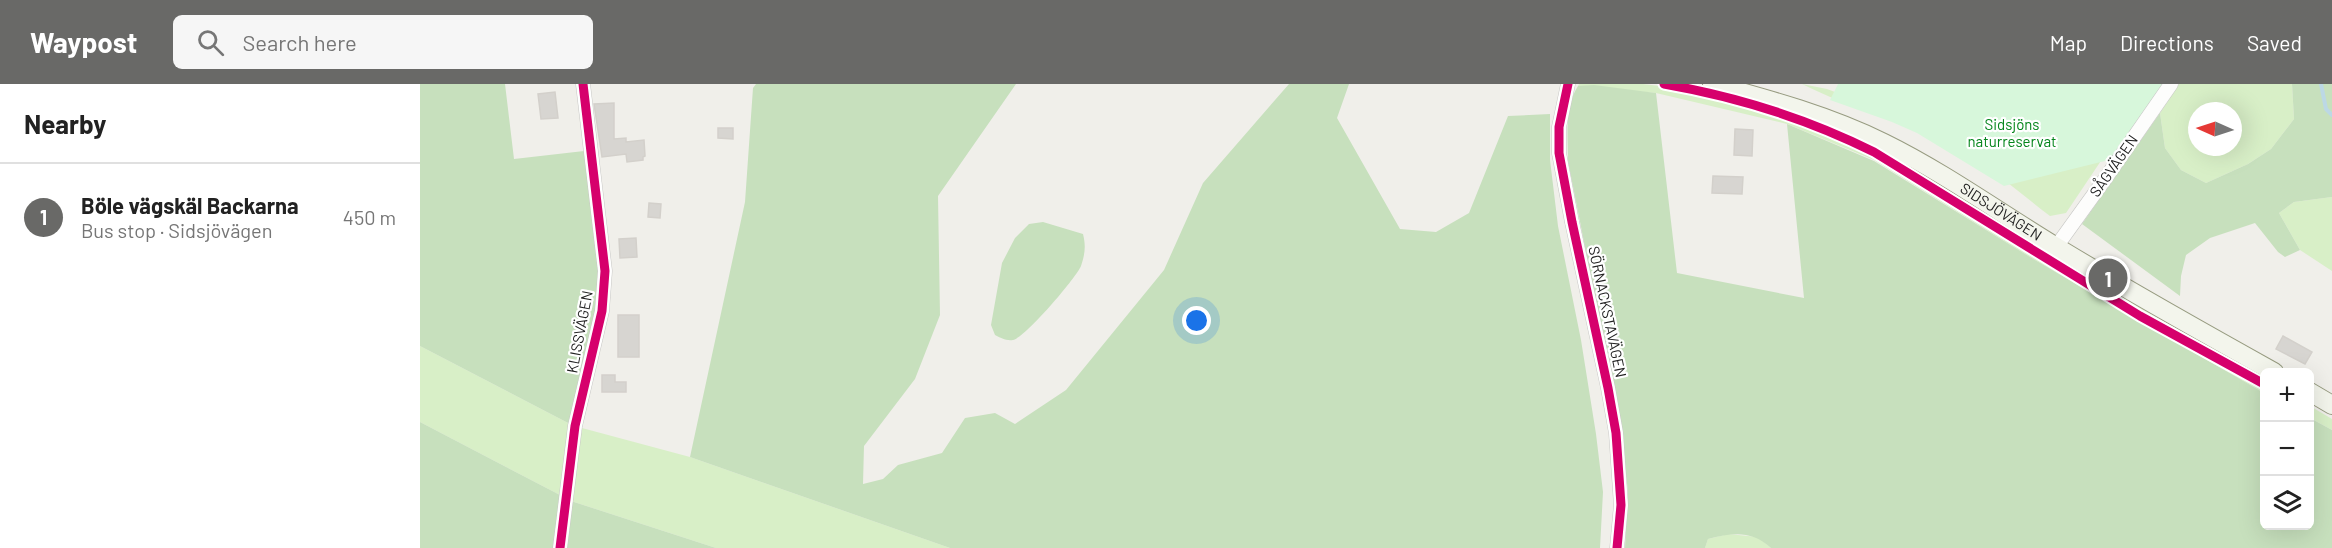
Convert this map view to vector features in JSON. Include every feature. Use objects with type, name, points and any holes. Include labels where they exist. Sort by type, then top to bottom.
[{"type":"main road","name":"SIDSJÖVÄGEN","points":[[1712,84],[1790,105],[1883,143],[1965,188],[2056,247],[2177,319],[2267,368]]},
{"type":"main road","points":[[2314,394],[2332,405]]},
{"type":"street","name":"KLISSVÄGEN","points":[[560,548],[575,426],[602,311],[605,272],[583,84]]},
{"type":"street","name":"SÖRNACKSTAVÄGEN","points":[[1568,84],[1559,127],[1559,153],[1616,433],[1621,505],[1617,548]]},
{"type":"street","name":"SÅGVÄGEN","points":[[2056,247],[2171,84]]},
{"type":"green space","points":[[420,84],[505,84],[514,159],[584,151],[598,271],[595,311],[570,424],[420,346]]},
{"type":"green space","points":[[756,84],[1016,84],[938,196],[940,315],[915,379],[864,446],[863,484],[883,479],[898,465],[942,453],[965,418],[995,413],[1015,424],[1066,390],[1164,270],[1203,183],[1289,84],[1349,84],[1337,118],[1400,229],[1436,232],[1469,213],[1508,116],[1550,114],[1550,160],[1558,226],[1581,340],[1603,492],[1600,548],[950,548],[690,457],[745,202],[753,88]]},
{"type":"green space","points":[[1579,84],[1643,84],[1701,93],[1791,120],[1874,155],[1879,149],[2260,379],[2260,391],[2030,257],[1874,160],[1787,124],[1656,93],[1578,86]]},
{"type":"green space","points":[[1802,84],[1827,89],[1942,132],[2078,161],[2141,101],[2066,213],[2050,216],[1992,171],[1952,146]]},
{"type":"green space","name":"Sidsjöns naturreservat","points":[[1838,84],[2167,84],[2117,158],[2004,186],[1917,133],[1830,100]]},
{"type":"green space","points":[[2179,84],[2292,84],[2294,119],[2271,149],[2248,164],[2206,183],[2181,170],[2165,148],[2160,113]]},
{"type":"green space","points":[[2292,84],[2332,84],[2332,197],[2294,202],[2279,213],[2300,250],[2285,257],[2278,252],[2255,223],[2210,238],[2186,255],[2181,276],[2180,296],[2082,224],[2160,113],[2165,148],[2181,170],[2206,183],[2248,164],[2271,149],[2294,119]]},
{"type":"green space","points":[[1594,85],[1656,93],[1677,273],[1804,298],[1787,124],[1874,161],[2030,257],[2260,391],[2260,530],[2314,530],[2314,420],[2332,430],[2332,548],[1771,548],[1756,538],[1734,534],[1708,539],[1705,548],[1625,548],[1628,492],[1621,429],[1568,161],[1569,113],[1578,86]]},
{"type":"green space","points":[[2332,197],[2332,271],[2300,250],[2279,213],[2294,202]]},
{"type":"green space","points":[[1043,222],[1083,234],[1085,250],[1081,266],[1060,294],[1028,329],[1013,340],[1004,339],[995,335],[991,325],[1002,263],[1015,238],[1029,224]]},
{"type":"green space","points":[[420,346],[570,424],[560,495],[420,422]]},
{"type":"green space","points":[[2314,408],[2332,419],[2332,430],[2314,420]]},
{"type":"green space","points":[[420,422],[560,495],[553,548],[420,548]]},
{"type":"green space","points":[[582,428],[690,457],[950,548],[716,548],[571,501]]},
{"type":"green space","points":[[571,501],[716,548],[565,548]]},
{"type":"green space","points":[[1728,534],[1758,537],[1771,548],[1705,548],[1708,539]]},
{"type":"building","points":[[555,92],[558,118],[541,119],[538,94]]},
{"type":"building","points":[[614,103],[614,139],[626,138],[626,142],[644,140],[643,160],[627,162],[626,154],[602,157],[594,104]]},
{"type":"building","points":[[718,128],[733,128],[733,139],[718,138]]},
{"type":"building","points":[[1735,129],[1753,130],[1752,156],[1734,155]]},
{"type":"building","points":[[1713,176],[1743,177],[1742,194],[1712,193]]},
{"type":"building","points":[[649,203],[661,204],[660,218],[648,217]]},
{"type":"building","points":[[636,238],[637,257],[620,258],[619,239]]},
{"type":"building","points":[[618,315],[639,315],[639,357],[618,357]]},
{"type":"building","points":[[2283,336],[2312,352],[2305,364],[2276,349]]},
{"type":"building","points":[[602,375],[615,375],[615,382],[626,382],[626,392],[602,392]]},
{"type":"waterway","points":[[2321,84],[2326,109],[2332,115]]},
{"type":"cycle path","points":[[560,548],[575,426],[602,311],[605,271],[583,84]]},
{"type":"cycle path","points":[[1568,84],[1559,127],[1559,153],[1616,433],[1621,505],[1617,548]]},
{"type":"cycle path","points":[[1664,84],[1719,95],[1772,110],[1823,129],[1874,152],[2140,316],[2260,382]]},
{"type":"place","name":"Böle vägskäl Backarna","points":[[2108,278]]}]
